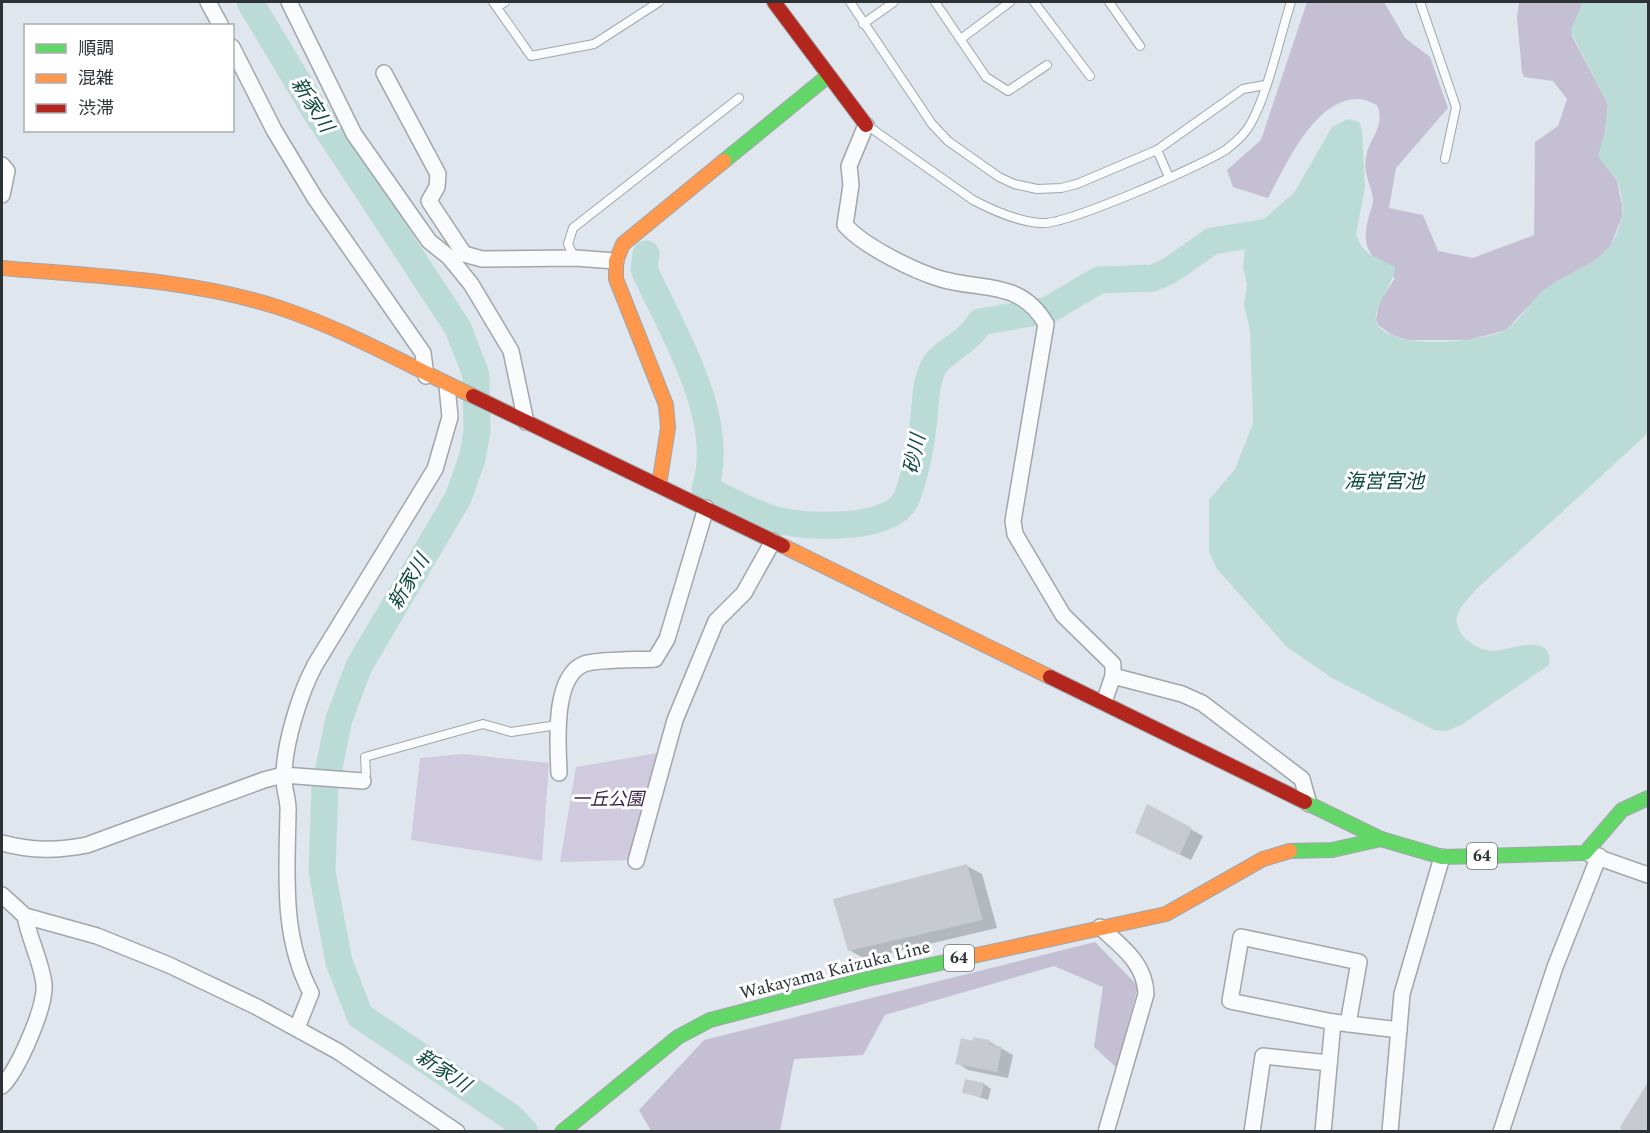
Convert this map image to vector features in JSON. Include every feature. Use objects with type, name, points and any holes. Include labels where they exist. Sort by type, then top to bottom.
[{"type":"street","points":[[208,2],[220,24]]},
{"type":"street","points":[[289,2],[354,134],[429,241],[449,257],[471,284],[511,351],[526,422]]},
{"type":"street","points":[[774,2],[866,126],[849,166],[851,185],[846,225],[855,236],[923,273],[943,280],[990,285],[1019,296],[1040,312],[1046,324],[1013,521],[1015,534],[1063,615],[1113,664],[1113,676],[1104,702]]},
{"type":"street","points":[[234,51],[274,130],[309,189],[423,353],[426,376]]},
{"type":"street","points":[[384,73],[438,174],[437,187],[429,201],[464,254],[482,259],[576,258],[616,261]]},
{"type":"street","points":[[659,485],[668,428],[666,405],[616,279],[616,261],[623,244],[828,76]]},
{"type":"street","points":[[2,165],[7,171],[7,180],[2,195]]},
{"type":"street","points":[[2,268],[195,287],[257,300],[315,321],[426,376],[659,485],[986,648],[1104,702],[1381,839]]},
{"type":"street","points":[[297,1028],[311,993],[302,975],[294,949],[286,905],[288,809],[284,775],[302,690],[435,469],[450,417],[447,386]]},
{"type":"street","points":[[559,773],[557,725],[567,679],[584,664],[655,658],[667,639],[706,508]]},
{"type":"street","points":[[636,861],[675,720],[716,621],[744,593],[773,541]]},
{"type":"street","points":[[1113,676],[1182,694],[1202,703],[1302,778],[1309,804]]},
{"type":"street","points":[[2,843],[33,850],[61,850],[87,845],[264,780],[284,775],[363,781]]},
{"type":"street","points":[[1501,1131],[1592,855],[1622,810],[1648,798]]},
{"type":"street","name":"Wakayama Kaizuka Line","points":[[572,1129],[678,1036],[710,1020],[867,979],[1166,914],[1263,859],[1291,851],[1332,850],[1381,839],[1442,857],[1592,855]]},
{"type":"street","points":[[1592,855],[1648,875]]},
{"type":"street","points":[[1390,1131],[1399,1030],[1407,976],[1442,857]]},
{"type":"street","points":[[2,895],[25,916],[97,936],[169,965],[297,1028],[409,1097],[457,1131]]},
{"type":"street","points":[[2,1086],[16,1068],[40,1007],[44,987],[25,916]]},
{"type":"street","points":[[1100,927],[1131,955],[1145,977],[1146,994],[1106,1131]]},
{"type":"street","points":[[1323,1131],[1329,1063],[1340,1023],[1359,962],[1241,938],[1230,1001],[1340,1023],[1399,1030]]},
{"type":"street","points":[[1252,1131],[1263,1056],[1329,1063]]},
{"type":"lane","points":[[505,2],[495,4],[531,56],[594,44],[659,2]]},
{"type":"lane","points":[[850,2],[860,14],[863,24],[940,132],[975,161],[1014,184],[1037,189],[1077,184],[1157,150],[1243,89],[1265,85]]},
{"type":"lane","points":[[863,24],[894,2]]},
{"type":"lane","points":[[935,2],[987,77],[1008,91],[1047,65]]},
{"type":"lane","points":[[962,38],[1010,2]]},
{"type":"lane","points":[[1034,2],[1090,76]]},
{"type":"lane","points":[[1109,2],[1140,46]]},
{"type":"lane","points":[[866,126],[973,200],[1019,219],[1043,224],[1068,219],[1168,177],[1226,149],[1240,137],[1251,123],[1291,2]]},
{"type":"lane","points":[[1420,2],[1456,107],[1445,159]]},
{"type":"lane","points":[[576,258],[568,244],[573,228],[739,98]]},
{"type":"lane","points":[[1157,150],[1168,177]]},
{"type":"lane","points":[[363,781],[366,774],[365,758],[416,743],[483,724],[511,732],[557,725]]},
{"type":"green space","name":"一丘公園","points":[[658,753],[630,860],[560,862],[576,767]]},
{"type":"green space","points":[[463,754],[549,763],[542,861],[411,840],[420,758]]},
{"type":"shaded area","points":[[1307,2],[1384,2],[1405,38],[1430,57],[1448,108],[1396,168],[1389,208],[1423,215],[1438,251],[1473,258],[1534,235],[1535,142],[1558,126],[1567,99],[1553,81],[1524,77],[1517,18],[1519,2],[1583,2],[1572,29],[1572,36],[1608,104],[1605,132],[1599,155],[1617,181],[1622,205],[1622,217],[1609,249],[1584,269],[1544,290],[1506,330],[1469,340],[1408,340],[1392,335],[1378,325],[1376,320],[1379,303],[1395,278],[1371,254],[1366,239],[1373,200],[1365,162],[1379,126],[1377,105],[1359,99],[1343,102],[1328,110],[1315,121],[1293,152],[1268,198],[1233,187],[1227,170],[1261,140]]},
{"type":"shaded area","points":[[1095,942],[1138,986],[1117,1068],[1094,1047],[1103,987],[1054,966],[885,1015],[863,1055],[794,1059],[780,1131],[651,1131],[639,1110],[704,1040]]},
{"type":"water","name":"海営宮池","points":[[1583,2],[1648,2],[1648,433],[1485,581],[1459,611],[1457,625],[1464,638],[1470,643],[1491,651],[1537,645],[1549,654],[1549,665],[1461,725],[1447,731],[1434,730],[1332,678],[1287,647],[1217,569],[1209,552],[1209,500],[1235,469],[1253,424],[1250,330],[1244,306],[1247,285],[1243,267],[1245,248],[1257,225],[1294,193],[1332,127],[1348,119],[1359,122],[1362,129],[1365,188],[1356,234],[1361,246],[1369,254],[1395,267],[1376,314],[1378,326],[1388,334],[1402,339],[1439,342],[1477,338],[1505,330],[1543,291],[1601,255],[1610,246],[1617,233],[1622,216],[1621,193],[1618,184],[1598,155],[1605,132],[1608,104],[1571,29]]},
{"type":"building","points":[[1147,804],[1192,828],[1180,855],[1135,833]]},
{"type":"building","points":[[967,864],[983,920],[848,951],[833,899]]},
{"type":"building","points":[[973,1037],[990,1040],[989,1044],[1002,1047],[997,1072],[955,1064],[961,1038],[973,1041]]},
{"type":"building","points":[[965,1079],[984,1083],[981,1097],[962,1093]]},
{"type":"building","points":[[1648,1082],[1648,1132],[1622,1132],[1620,1127]]},
{"type":"waterway","name":"新家川","points":[[250,2],[314,109],[458,328],[476,375],[477,431],[472,459],[458,498],[359,666],[339,719],[325,787],[322,872],[339,962],[360,1016],[511,1117],[525,1132]]},
{"type":"waterway","name":"砂川","points":[[646,254],[644,269],[682,348],[703,405],[709,434],[710,462],[705,489],[775,520],[798,524],[833,525],[852,524],[887,516],[899,508],[907,497],[922,435],[930,375],[937,362],[968,337],[980,322],[1048,310],[1099,280],[1153,278],[1169,271],[1212,241],[1287,229]]},
{"type":"traffic: fast","points":[[724,161],[828,76]]},
{"type":"traffic: fast","points":[[1290,851],[1332,850],[1381,839],[1442,857],[1585,853],[1622,810],[1648,798]]},
{"type":"traffic: fast","points":[[1305,802],[1381,839]]},
{"type":"traffic: fast","points":[[562,1132],[678,1037],[710,1020],[867,979],[977,955]]},
{"type":"traffic: slow","points":[[659,485],[668,428],[666,405],[616,279],[616,261],[623,244],[724,161]]},
{"type":"traffic: slow","points":[[2,268],[176,284],[244,298],[277,307],[327,326],[473,396]]},
{"type":"traffic: slow","points":[[783,546],[1050,677]]},
{"type":"traffic: slow","points":[[977,955],[1166,914],[1263,859],[1290,851]]},
{"type":"traffic: jam","points":[[774,2],[866,125]]},
{"type":"traffic: jam","points":[[473,396],[783,546]]},
{"type":"traffic: jam","points":[[1050,677],[1305,802]]}]
